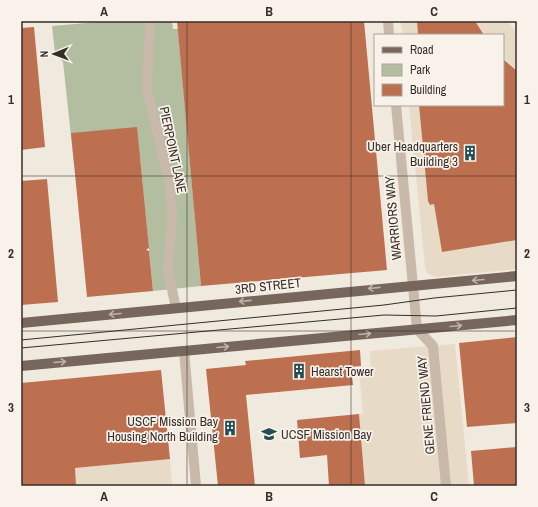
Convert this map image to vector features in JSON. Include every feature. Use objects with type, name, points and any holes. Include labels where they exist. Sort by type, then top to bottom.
[{"type":"main road","name":"3RD STREET","points":[[21,323],[517,276]]},
{"type":"main road","points":[[21,366],[517,320]]},
{"type":"street","name":"PIERPOINT LANE","points":[[150,21],[147,90],[170,186],[172,216],[168,271],[176,308]]},
{"type":"street","points":[[388,21],[389,34]]},
{"type":"street","name":"WARRIORS WAY","points":[[396,106],[417,329]]},
{"type":"street","name":"GENE FRIEND WAY","points":[[417,329],[433,346],[446,486]]},
{"type":"street","points":[[184,351],[196,486]]},
{"type":"green space","points":[[110,21],[172,21],[173,29],[178,29],[201,286],[153,291],[140,158],[74,164],[63,62],[55,53],[52,26]]},
{"type":"shaded area","points":[[401,21],[417,21],[418,34],[403,34]]},
{"type":"shaded area","points":[[475,21],[507,21],[517,33],[517,71],[504,58],[504,34],[484,34]]},
{"type":"shaded area","points":[[409,106],[419,106],[428,201],[430,205],[434,204],[442,252],[517,240],[517,269],[435,277],[427,273],[425,267]]},
{"type":"shaded area","points":[[455,344],[469,486],[365,486],[359,414],[363,414],[359,371],[371,370],[370,351]]},
{"type":"shaded area","points":[[170,459],[172,486],[76,486],[76,483],[21,486],[21,473]]},
{"type":"building","points":[[177,21],[364,21],[387,270],[201,286]]},
{"type":"building","points":[[417,21],[475,21],[483,34],[418,34]]},
{"type":"building","points":[[34,27],[45,147],[21,150],[21,28]]},
{"type":"building","name":"Uber Headquarters Building 3","points":[[504,60],[517,71],[517,240],[442,252],[434,204],[430,205],[428,201],[419,106],[504,106]]},
{"type":"building","points":[[137,127],[149,248],[146,250],[149,251],[153,291],[87,297],[71,133]]},
{"type":"building","points":[[47,179],[58,302],[21,305],[21,181]]},
{"type":"building","points":[[517,337],[517,423],[467,427],[459,343]]},
{"type":"building","points":[[360,350],[361,366],[351,367],[353,385],[246,395],[255,486],[218,486],[206,369],[246,365],[245,361]]},
{"type":"building","points":[[161,370],[170,459],[75,468],[76,486],[21,486],[21,383]]},
{"type":"building","points":[[359,414],[365,486],[329,486],[327,455],[300,458],[297,420]]},
{"type":"building","points":[[517,447],[517,486],[474,486],[471,451]]},
{"type":"tram line","points":[[21,340],[384,305],[434,298],[517,290]]},
{"type":"tram line","points":[[21,348],[384,315],[436,316],[517,308]]},
{"type":"place","name":"Uber Headquarters Building 3","points":[[470,153]]},
{"type":"place","name":"Hearst Tower","points":[[299,371]]},
{"type":"place","name":"USCF Mission Bay Housing North Building","points":[[230,428]]},
{"type":"place","name":"UCSF Mission Bay","points":[[269,434]]}]
